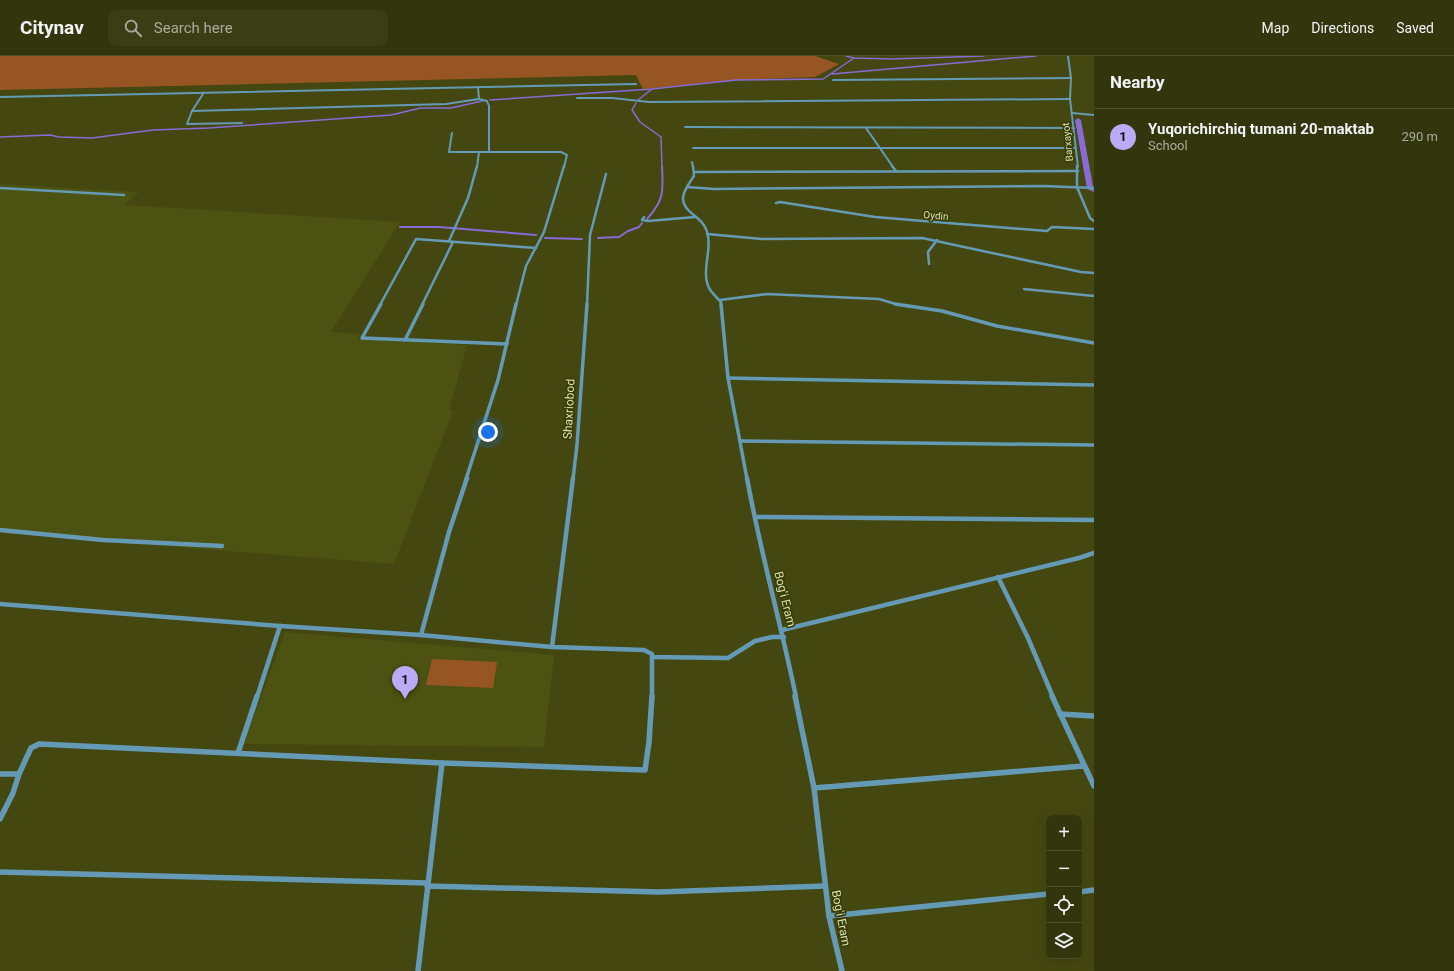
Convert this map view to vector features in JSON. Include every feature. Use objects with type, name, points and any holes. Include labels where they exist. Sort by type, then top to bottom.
[{"type":"street","name":"Barxayot","points":[[1068,56],[1071,78],[1070,99],[1078,171],[1077,187],[1090,218],[1094,221]]},
{"type":"street","points":[[833,80],[1071,78]]},
{"type":"street","points":[[0,97],[636,84]]},
{"type":"street","points":[[478,87],[479,99]]},
{"type":"street","points":[[202,94],[192,111],[187,124],[242,123]]},
{"type":"street","points":[[578,98],[612,98],[649,102],[1070,99]]},
{"type":"street","points":[[192,111],[411,106],[446,104],[479,99],[487,101],[489,106],[489,152]]},
{"type":"street","points":[[1072,113],[1094,115]]},
{"type":"street","points":[[685,127],[1074,128]]},
{"type":"street","points":[[866,128],[878,148],[896,171]]},
{"type":"street","points":[[421,635],[449,532],[478,446],[508,344],[510,326],[526,266],[544,232],[560,180],[566,154],[561,152],[449,152],[452,134]]},
{"type":"street","points":[[693,148],[1075,148]]},
{"type":"street","points":[[405,340],[451,242],[478,163],[479,152]]},
{"type":"street","points":[[692,162],[694,176],[687,187],[683,198],[687,209],[705,226],[707,234],[762,239],[922,238],[1081,272],[1094,273]]},
{"type":"street","points":[[694,172],[1078,171]]},
{"type":"street","name":"Shaxriobod","points":[[552,647],[578,445],[590,261],[590,235],[606,174]]},
{"type":"street","points":[[687,187],[714,189],[1094,188]]},
{"type":"street","points":[[0,188],[124,195]]},
{"type":"street","name":"Oydin","points":[[776,204],[780,202],[882,218],[1018,230],[1047,231],[1052,227],[1094,229]]},
{"type":"street","points":[[644,217],[642,220],[648,221],[695,217]]},
{"type":"street","name":"Bog'i Eram","points":[[707,234],[709,242],[707,273],[709,287],[720,300],[728,378],[755,517],[784,637],[814,788],[824,886],[829,916],[842,971]]},
{"type":"street","points":[[508,344],[362,338],[416,239],[536,248]]},
{"type":"street","points":[[929,264],[928,252],[937,240]]},
{"type":"street","points":[[1024,290],[1094,296]]},
{"type":"street","points":[[720,300],[767,294],[878,299],[903,306],[942,311],[997,326],[1094,343]]},
{"type":"street","points":[[728,378],[1094,385]]},
{"type":"street","points":[[740,440],[1094,445]]},
{"type":"street","points":[[755,517],[1094,520]]},
{"type":"street","points":[[0,530],[103,540],[222,546]]},
{"type":"street","points":[[782,630],[1079,558],[1094,552]]},
{"type":"street","points":[[998,577],[1028,638],[1060,714],[1094,786]]},
{"type":"street","points":[[0,604],[280,626],[421,635],[552,647],[644,650],[652,654],[652,686],[648,753],[645,770],[39,744],[31,748],[19,774],[13,793],[0,819]]},
{"type":"street","points":[[238,753],[280,626]]},
{"type":"street","points":[[652,656],[728,658],[755,641],[772,637],[784,637]]},
{"type":"street","points":[[1060,714],[1094,716]]},
{"type":"street","points":[[418,971],[442,762]]},
{"type":"street","points":[[814,788],[1084,766]]},
{"type":"street","points":[[0,774],[19,774]]},
{"type":"street","points":[[0,872],[659,892],[824,886]]},
{"type":"street","points":[[1082,892],[1094,890]]},
{"type":"street","points":[[829,916],[1046,894]]},
{"type":"shaded area","points":[[0,56],[815,56],[839,64],[815,77],[736,80],[643,89],[636,75],[0,90]]},
{"type":"shaded area","points":[[0,184],[139,192],[125,205],[400,222],[331,332],[360,334],[358,339],[467,345],[449,410],[453,411],[394,564],[0,533]]},
{"type":"shaded area","points":[[285,632],[554,655],[544,747],[244,744]]},
{"type":"shaded area","points":[[432,659],[497,662],[493,688],[426,685]]},
{"type":"waterway","points":[[846,56],[854,58]]},
{"type":"waterway","points":[[854,58],[892,59],[984,56]]},
{"type":"waterway","points":[[832,74],[1036,56]]},
{"type":"waterway","points":[[652,89],[736,80],[823,79],[854,58]]},
{"type":"waterway","points":[[490,100],[652,89]]},
{"type":"waterway","points":[[638,100],[652,89]]},
{"type":"waterway","points":[[0,137],[50,135],[59,137],[92,138],[153,130],[209,128],[391,115],[421,108],[451,108],[482,101]]},
{"type":"waterway","points":[[636,103],[632,110],[640,122],[661,137],[662,167]]},
{"type":"waterway","points":[[1078,120],[1090,189],[1094,190]]},
{"type":"waterway","points":[[647,219],[657,206],[662,194],[662,166]]},
{"type":"waterway","points":[[598,238],[619,237],[628,231],[639,227],[642,223]]},
{"type":"waterway","points":[[400,227],[439,227],[536,235]]},
{"type":"waterway","points":[[545,238],[582,239]]},
{"type":"place","name":"Yuqorichirchiq tumani 20-maktab","points":[[405,699]]}]
